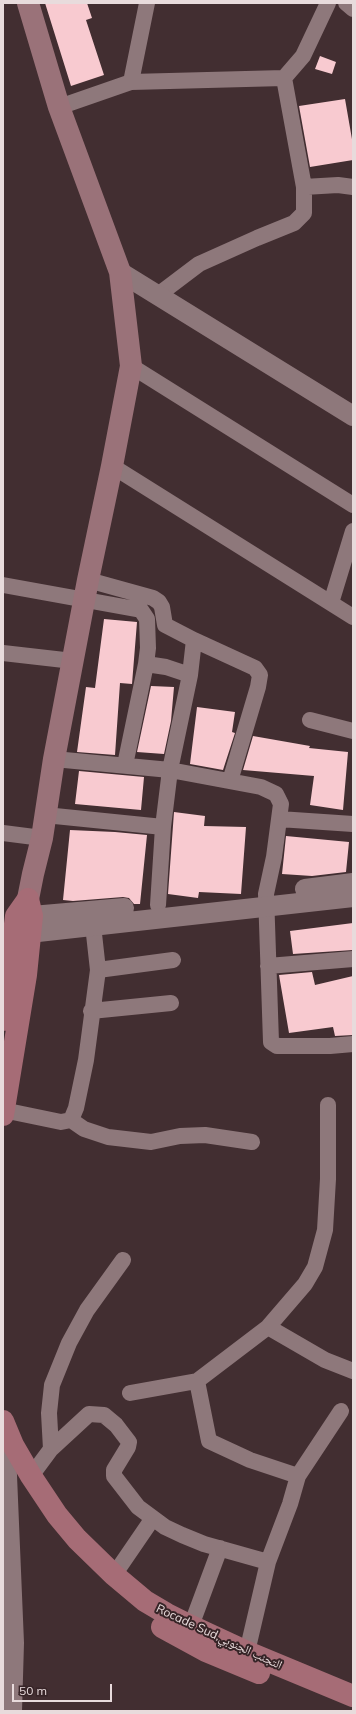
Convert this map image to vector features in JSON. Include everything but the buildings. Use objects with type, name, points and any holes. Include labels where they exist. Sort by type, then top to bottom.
[{"type":"main road","points":[[3,1020],[18,920],[33,874],[42,838],[54,759],[131,366],[120,272],[59,107],[28,3]]},
{"type":"main road","points":[[3,1112],[26,975],[18,920]]},
{"type":"main road","name":"Rocade Sud,التجنب الجنوبي","points":[[4,1423],[13,1445],[31,1476],[57,1515],[77,1538],[114,1574],[145,1601],[167,1614],[247,1652],[353,1696]]},
{"type":"main road","name":"Rocade Sud,التجنب الجنوبي","points":[[5,1456],[47,1522],[73,1554],[100,1582],[134,1608],[171,1633],[206,1651],[352,1711]]},
{"type":"street","points":[[131,82],[147,3]]},
{"type":"street","points":[[59,107],[131,82],[284,78],[303,56],[328,3]]},
{"type":"street","points":[[346,3],[353,9]]},
{"type":"street","points":[[158,295],[199,264],[256,238],[294,223],[304,213],[304,187],[284,78]]},
{"type":"street","points":[[304,187],[338,185],[353,187]]},
{"type":"street","points":[[120,272],[353,416]]},
{"type":"street","points":[[131,366],[353,505]]},
{"type":"street","points":[[112,466],[353,617]]},
{"type":"street","points":[[331,603],[353,531]]},
{"type":"street","points":[[3,585],[86,590],[153,598],[159,602],[162,607],[166,625],[194,640],[255,668],[260,675],[258,687],[230,781]]},
{"type":"street","points":[[86,590],[141,610],[147,619],[148,648],[146,664],[125,766]]},
{"type":"street","points":[[158,905],[163,827],[170,770],[190,675],[194,640]]},
{"type":"street","points":[[3,652],[73,661]]},
{"type":"street","points":[[146,664],[166,667],[190,675]]},
{"type":"street","points":[[310,720],[353,731]]},
{"type":"street","points":[[54,759],[170,770],[261,787],[276,794],[281,804],[274,857],[265,901],[272,1042],[278,1046],[330,1046],[353,1044]]},
{"type":"street","points":[[45,814],[163,827]]},
{"type":"street","points":[[279,819],[352,820]]},
{"type":"street","points":[[3,833],[42,838]]},
{"type":"street","points":[[18,920],[93,925],[265,901],[353,883]]},
{"type":"street","points":[[18,920],[158,905],[353,898]]},
{"type":"street","points":[[72,1120],[86,1060],[91,1012],[98,970],[93,925]]},
{"type":"street","points":[[268,966],[353,959]]},
{"type":"street","points":[[98,970],[173,960]]},
{"type":"street","points":[[91,1012],[172,1004]]},
{"type":"street","points":[[130,1393],[197,1381],[268,1327],[305,1284],[315,1267],[325,1230],[328,1179],[328,1105]]},
{"type":"street","points":[[3,1112],[61,1122],[72,1120]]},
{"type":"street","points":[[72,1120],[84,1130],[108,1136],[151,1142],[180,1136],[205,1135],[252,1142]]},
{"type":"street","points":[[51,1449],[49,1413],[52,1385],[69,1343],[87,1310],[123,1260]]},
{"type":"street","points":[[268,1327],[325,1360],[353,1371]]},
{"type":"street","points":[[197,1381],[209,1441],[250,1460],[298,1476]]},
{"type":"street","points":[[247,1652],[268,1562],[290,1504],[298,1476],[341,1411]]},
{"type":"street","points":[[31,1476],[51,1449],[89,1414],[104,1415],[116,1425],[130,1442],[114,1470],[114,1476],[138,1507],[165,1527],[182,1535],[268,1562]]},
{"type":"street","points":[[4,1423],[7,1572],[14,1644],[12,1711]]},
{"type":"street","points":[[114,1574],[153,1518]]},
{"type":"street","points":[[191,1626],[220,1548]]}]
